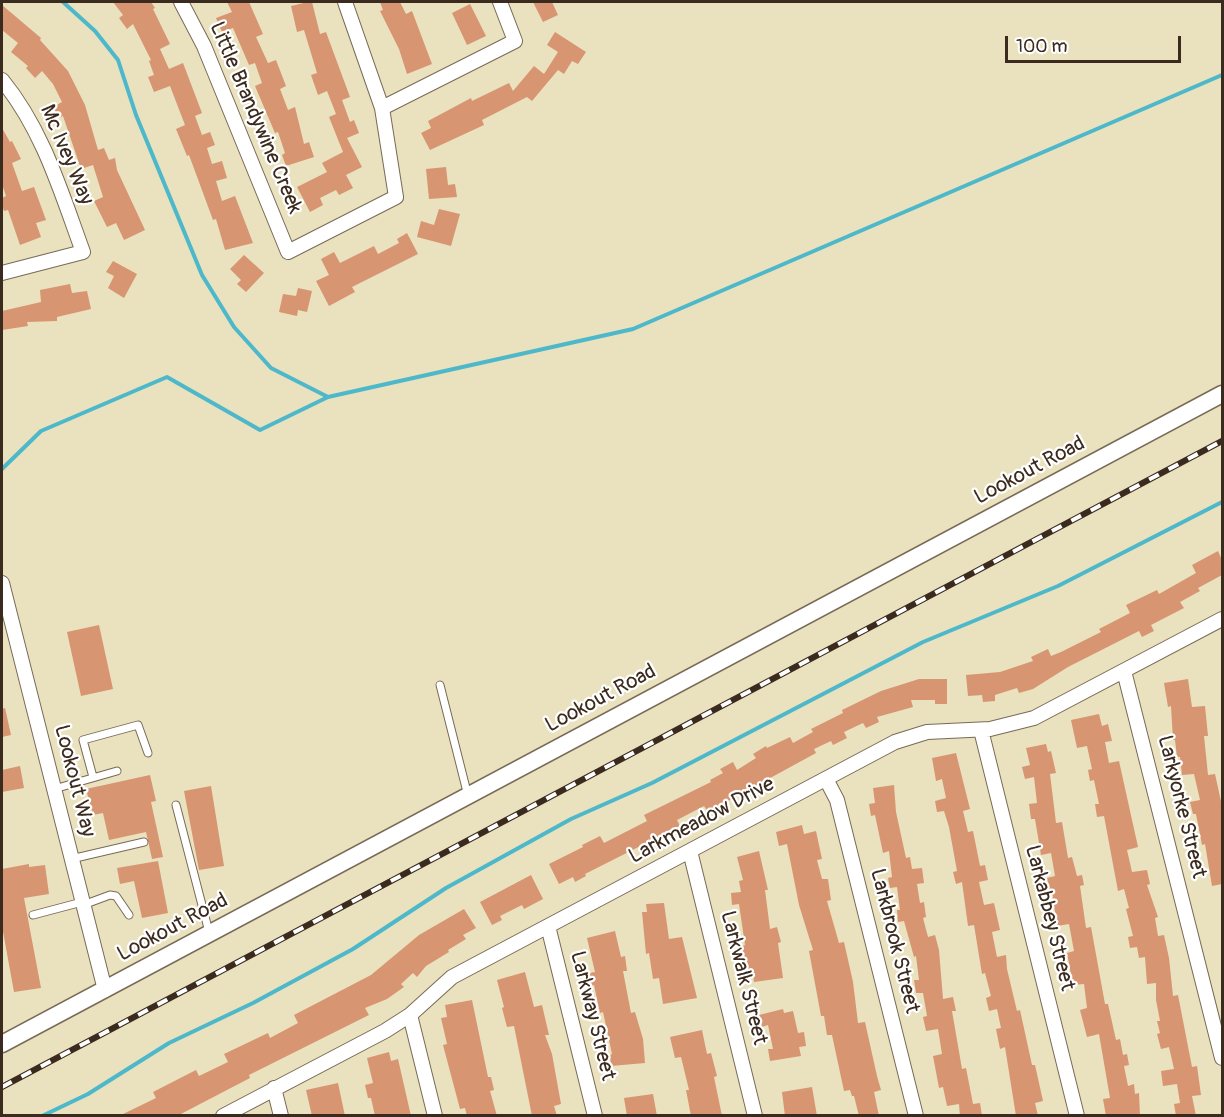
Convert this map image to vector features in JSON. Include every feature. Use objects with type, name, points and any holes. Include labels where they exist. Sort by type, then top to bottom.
[{"type":"street","name":"Little Brandywine Creek","points":[[181,2],[204,46],[288,252],[396,197],[382,108]]},
{"type":"street","points":[[345,2],[382,108],[515,41],[500,2]]},
{"type":"street","name":"Mc Ivey Way","points":[[2,81],[22,106],[39,137],[83,252],[2,273]]},
{"type":"street","name":"Lookout Road","points":[[2,1044],[1222,394]]},
{"type":"street","name":"Lookout Way","points":[[2,583],[105,990]]},
{"type":"street","name":"Larkmeadow Drive","points":[[223,1116],[385,1031],[410,1015],[452,977],[910,736],[941,730],[981,730],[1034,718],[1222,619]]},
{"type":"street","name":"Larkyorke Street","points":[[1125,671],[1222,1058]]},
{"type":"street","name":"Larkabbey Street","points":[[981,730],[1077,1116]]},
{"type":"street","name":"Larkbrook Street","points":[[826,779],[837,800],[916,1116]]},
{"type":"street","name":"Larkwalk Street","points":[[690,851],[755,1116]]},
{"type":"street","name":"Larkway Street","points":[[548,927],[595,1116]]},
{"type":"street","points":[[410,1015],[435,1116]]},
{"type":"street","points":[[274,1088],[281,1116]]},
{"type":"lane","points":[[440,686],[468,796]]},
{"type":"lane","points":[[93,777],[83,740],[138,725],[148,753]]},
{"type":"lane","points":[[54,789],[117,771]]},
{"type":"lane","points":[[177,806],[209,934]]},
{"type":"lane","points":[[71,859],[144,842]]},
{"type":"lane","points":[[33,915],[110,895],[116,896],[129,915]]},
{"type":"building","points":[[113,2],[151,2],[155,8],[153,9],[170,44],[160,49],[169,69],[183,63],[202,113],[195,116],[202,135],[210,132],[215,145],[207,148],[212,164],[222,161],[227,178],[216,181],[222,201],[235,196],[253,243],[225,250],[216,219],[213,220],[189,155],[187,156],[176,129],[185,125],[170,86],[154,92],[148,77],[154,75],[149,61],[151,60],[133,24],[127,29],[119,18],[123,15]]},
{"type":"building","points":[[227,2],[249,2],[263,34],[256,37],[268,63],[276,60],[286,86],[280,89],[288,110],[295,107],[304,144],[309,142],[314,157],[286,166],[282,155],[285,153],[278,132],[275,133],[255,86],[262,83],[255,63],[249,65],[233,28],[222,32],[216,18],[232,12]]},
{"type":"building","points":[[312,2],[320,34],[326,32],[350,97],[342,100],[350,122],[354,120],[359,133],[347,138],[362,167],[346,175],[353,188],[339,195],[336,190],[320,198],[323,205],[310,212],[297,187],[327,172],[322,163],[343,152],[329,117],[336,114],[327,91],[318,95],[311,75],[317,73],[304,30],[297,32],[291,6]]},
{"type":"building","points":[[380,2],[400,2],[406,14],[412,11],[432,64],[407,74],[399,49],[380,11],[383,10]]},
{"type":"building","points":[[533,2],[552,2],[558,15],[543,22]]},
{"type":"building","points":[[470,4],[486,36],[467,45],[452,13]]},
{"type":"building","points":[[2,5],[41,38],[40,40],[68,71],[85,105],[98,150],[104,148],[109,160],[115,158],[117,170],[145,230],[124,240],[116,223],[107,227],[94,201],[103,197],[93,165],[81,169],[63,116],[59,118],[53,107],[62,102],[53,84],[42,71],[35,78],[26,68],[28,66],[11,52],[18,43],[2,30]]},
{"type":"building","points":[[555,32],[586,52],[578,64],[572,61],[564,74],[558,70],[532,101],[527,97],[482,120],[484,125],[430,150],[421,133],[431,128],[428,121],[471,98],[472,101],[509,83],[513,91],[534,66],[544,74],[558,52],[547,45]]},
{"type":"building","points":[[2,128],[21,159],[12,163],[22,191],[34,187],[46,220],[36,223],[41,237],[20,245],[8,210],[4,211],[2,205],[2,198],[6,196],[2,184]]},
{"type":"building","points":[[446,167],[448,185],[455,184],[457,197],[429,199],[426,169]]},
{"type":"building","points":[[439,209],[460,214],[451,246],[417,237],[421,221],[434,225]]},
{"type":"building","points":[[407,233],[418,254],[352,287],[355,292],[329,306],[316,281],[329,275],[321,259],[334,252],[340,263],[374,246],[378,254],[399,243],[397,239]]},
{"type":"building","points":[[244,255],[264,273],[246,292],[237,284],[241,280],[230,269]]},
{"type":"building","points":[[113,261],[137,274],[124,298],[108,288],[114,276],[106,272]]},
{"type":"building","points":[[70,284],[72,293],[87,291],[91,309],[57,317],[57,321],[27,322],[28,326],[2,330],[2,311],[41,302],[40,290]]},
{"type":"building","points":[[298,288],[312,291],[307,312],[298,310],[297,316],[279,312],[283,294],[296,296]]},
{"type":"building","points":[[1218,551],[1222,560],[1222,575],[1198,588],[1200,591],[1180,602],[1184,608],[1151,625],[1154,631],[1142,637],[1139,631],[1068,667],[1033,689],[1019,693],[1017,688],[995,695],[995,701],[983,702],[982,695],[968,696],[966,675],[1000,672],[1033,661],[1031,657],[1048,649],[1051,656],[1061,652],[1101,632],[1099,629],[1130,613],[1126,605],[1157,590],[1159,594],[1196,573],[1192,565]]},
{"type":"building","points":[[99,625],[113,689],[81,696],[67,632]]},
{"type":"building","points":[[919,679],[947,679],[947,704],[935,704],[935,700],[911,700],[913,707],[877,717],[879,722],[866,728],[863,723],[844,732],[847,738],[833,745],[831,741],[814,749],[816,753],[708,812],[704,806],[677,820],[680,826],[585,874],[586,876],[575,882],[573,877],[559,884],[549,864],[583,847],[582,845],[600,836],[604,843],[647,821],[644,815],[711,782],[710,780],[723,773],[720,769],[733,762],[737,770],[756,758],[753,754],[766,746],[767,748],[790,737],[793,743],[813,732],[811,729],[843,713],[842,710],[881,691]]},
{"type":"building","points":[[1188,679],[1192,707],[1205,706],[1208,736],[1204,736],[1208,775],[1215,774],[1222,806],[1222,884],[1212,886],[1205,844],[1202,845],[1196,814],[1193,814],[1190,802],[1200,800],[1194,774],[1182,775],[1180,757],[1177,757],[1175,740],[1173,740],[1171,706],[1168,707],[1164,683]]},
{"type":"building","points":[[5,708],[11,735],[2,737],[2,709]]},
{"type":"building","points":[[1099,714],[1102,726],[1108,724],[1112,741],[1105,742],[1109,763],[1119,761],[1138,847],[1127,850],[1132,872],[1147,870],[1150,884],[1147,885],[1158,917],[1155,918],[1158,936],[1164,935],[1169,958],[1173,996],[1178,995],[1192,1067],[1197,1066],[1201,1095],[1192,1096],[1196,1116],[1176,1116],[1174,1104],[1180,1103],[1177,1084],[1163,1086],[1161,1071],[1174,1069],[1169,1047],[1161,1049],[1157,1034],[1160,1033],[1157,1021],[1160,1021],[1156,983],[1147,984],[1145,957],[1139,958],[1137,947],[1130,948],[1128,937],[1133,936],[1126,909],[1129,908],[1124,889],[1118,891],[1104,816],[1097,817],[1095,804],[1099,804],[1094,780],[1090,781],[1088,770],[1092,769],[1087,746],[1077,748],[1071,720]]},
{"type":"building","points":[[1046,744],[1048,752],[1051,751],[1056,773],[1050,774],[1056,823],[1062,822],[1068,858],[1072,857],[1077,876],[1082,875],[1084,885],[1080,886],[1086,928],[1091,927],[1105,1004],[1108,1004],[1116,1040],[1120,1039],[1123,1055],[1127,1054],[1129,1065],[1124,1066],[1128,1086],[1134,1084],[1135,1094],[1139,1093],[1140,1116],[1106,1116],[1103,1099],[1110,1098],[1099,1034],[1087,1037],[1080,1010],[1087,1008],[1084,984],[1073,985],[1067,953],[1074,951],[1069,924],[1057,926],[1052,891],[1050,892],[1047,878],[1055,876],[1051,853],[1041,855],[1035,819],[1031,819],[1029,804],[1037,803],[1034,777],[1025,779],[1022,767],[1030,765],[1026,748]]},
{"type":"building","points":[[956,753],[970,809],[963,811],[968,832],[973,831],[980,866],[985,865],[988,880],[979,882],[984,905],[994,903],[1000,930],[992,932],[997,957],[1006,955],[1017,1011],[1020,1010],[1032,1065],[1035,1065],[1043,1101],[1035,1103],[1038,1116],[1016,1116],[1005,1047],[1000,1049],[996,1029],[1001,1028],[997,1009],[989,1011],[986,998],[991,996],[985,973],[982,974],[974,925],[968,926],[962,882],[956,884],[953,872],[957,871],[949,827],[944,811],[937,812],[935,801],[946,798],[942,779],[936,781],[932,758]]},
{"type":"building","points":[[20,766],[24,788],[2,792],[2,770]]},
{"type":"building","points":[[150,775],[156,801],[151,802],[163,857],[152,859],[146,832],[109,840],[103,813],[93,815],[86,789]]},
{"type":"building","points":[[894,785],[896,812],[906,858],[910,857],[912,869],[922,868],[924,883],[917,884],[920,903],[924,902],[926,917],[923,918],[928,937],[935,935],[939,950],[943,999],[953,997],[956,1011],[952,1011],[962,1069],[966,1068],[973,1104],[980,1103],[982,1116],[960,1116],[959,1104],[947,1106],[943,1087],[939,1088],[933,1056],[942,1054],[938,1029],[926,1031],[923,1017],[927,1016],[923,993],[916,993],[914,980],[919,980],[916,956],[914,957],[904,921],[898,922],[897,910],[900,910],[897,887],[890,888],[888,878],[892,877],[889,851],[883,853],[875,815],[871,816],[869,804],[875,803],[873,788]]},
{"type":"building","points":[[211,786],[224,866],[199,870],[184,791]]},
{"type":"building","points":[[802,825],[804,834],[816,831],[822,859],[817,860],[822,879],[828,879],[831,900],[827,901],[839,943],[844,942],[853,982],[858,1023],[865,1022],[881,1090],[874,1092],[879,1116],[859,1116],[854,1096],[850,1090],[844,1091],[832,1035],[827,1035],[824,1016],[821,1016],[809,951],[813,950],[799,905],[787,844],[779,846],[776,832]]},
{"type":"building","points":[[759,851],[768,890],[765,890],[770,929],[777,927],[781,942],[778,943],[783,978],[754,982],[753,974],[747,974],[739,904],[732,905],[731,893],[741,892],[739,881],[743,880],[737,857]]},
{"type":"building","points":[[158,861],[168,913],[142,918],[134,881],[120,884],[117,868]]},
{"type":"building","points":[[29,864],[29,867],[45,865],[49,894],[24,898],[41,988],[14,992],[2,926],[2,869]]},
{"type":"building","points":[[531,875],[543,899],[524,909],[522,905],[500,916],[502,920],[492,925],[480,902]]},
{"type":"building","points":[[664,903],[669,939],[682,937],[697,998],[663,1004],[659,978],[653,979],[649,953],[646,954],[642,912],[647,912],[646,904]]},
{"type":"building","points":[[464,909],[476,928],[463,935],[466,939],[426,966],[417,977],[413,973],[401,984],[404,987],[387,999],[365,1008],[369,1015],[249,1075],[250,1078],[177,1116],[119,1116],[156,1098],[153,1092],[196,1070],[199,1076],[228,1062],[224,1054],[268,1033],[270,1038],[298,1023],[294,1015],[371,975],[419,935]]},
{"type":"building","points":[[615,931],[621,957],[625,956],[627,971],[623,971],[631,1013],[635,1012],[643,1039],[645,1063],[611,1066],[610,1055],[612,1054],[603,1012],[600,1013],[594,985],[591,986],[589,973],[595,972],[587,938]]},
{"type":"building","points":[[525,972],[534,1007],[542,1005],[549,1035],[545,1035],[552,1054],[561,1104],[554,1106],[557,1116],[532,1116],[514,1026],[507,1027],[502,1008],[504,1007],[497,980]]},
{"type":"building","points":[[472,1000],[488,1077],[491,1077],[494,1090],[490,1091],[497,1116],[467,1116],[465,1108],[460,1109],[443,1045],[447,1044],[441,1018],[447,1017],[445,1005]]},
{"type":"building","points":[[783,1009],[784,1013],[793,1011],[798,1033],[804,1032],[806,1046],[799,1047],[801,1056],[770,1061],[768,1049],[773,1049],[768,1025],[762,1027],[759,1015]]},
{"type":"building","points":[[702,1030],[707,1054],[711,1053],[717,1076],[714,1077],[722,1116],[691,1116],[686,1090],[689,1090],[681,1057],[675,1058],[670,1037]]},
{"type":"building","points":[[389,1052],[391,1061],[398,1059],[411,1116],[375,1116],[371,1098],[368,1098],[365,1085],[373,1083],[367,1058]]},
{"type":"building","points":[[338,1083],[345,1116],[312,1116],[306,1090]]},
{"type":"building","points":[[812,1087],[817,1116],[785,1116],[782,1092]]},
{"type":"building","points":[[653,1094],[657,1116],[627,1116],[624,1098]]},
{"type":"waterway","points":[[63,2],[95,31],[118,60],[136,115],[202,275],[234,327],[271,368],[328,397]]},
{"type":"waterway","points":[[2,469],[41,431],[167,377],[260,430],[328,397],[633,329],[1222,75]]},
{"type":"waterway","points":[[42,1116],[88,1094],[169,1043],[253,1003],[353,949],[446,888],[571,819],[652,783],[923,642],[1058,586],[1222,502]]},
{"type":"railway","points":[[2,1087],[1222,441]]}]
